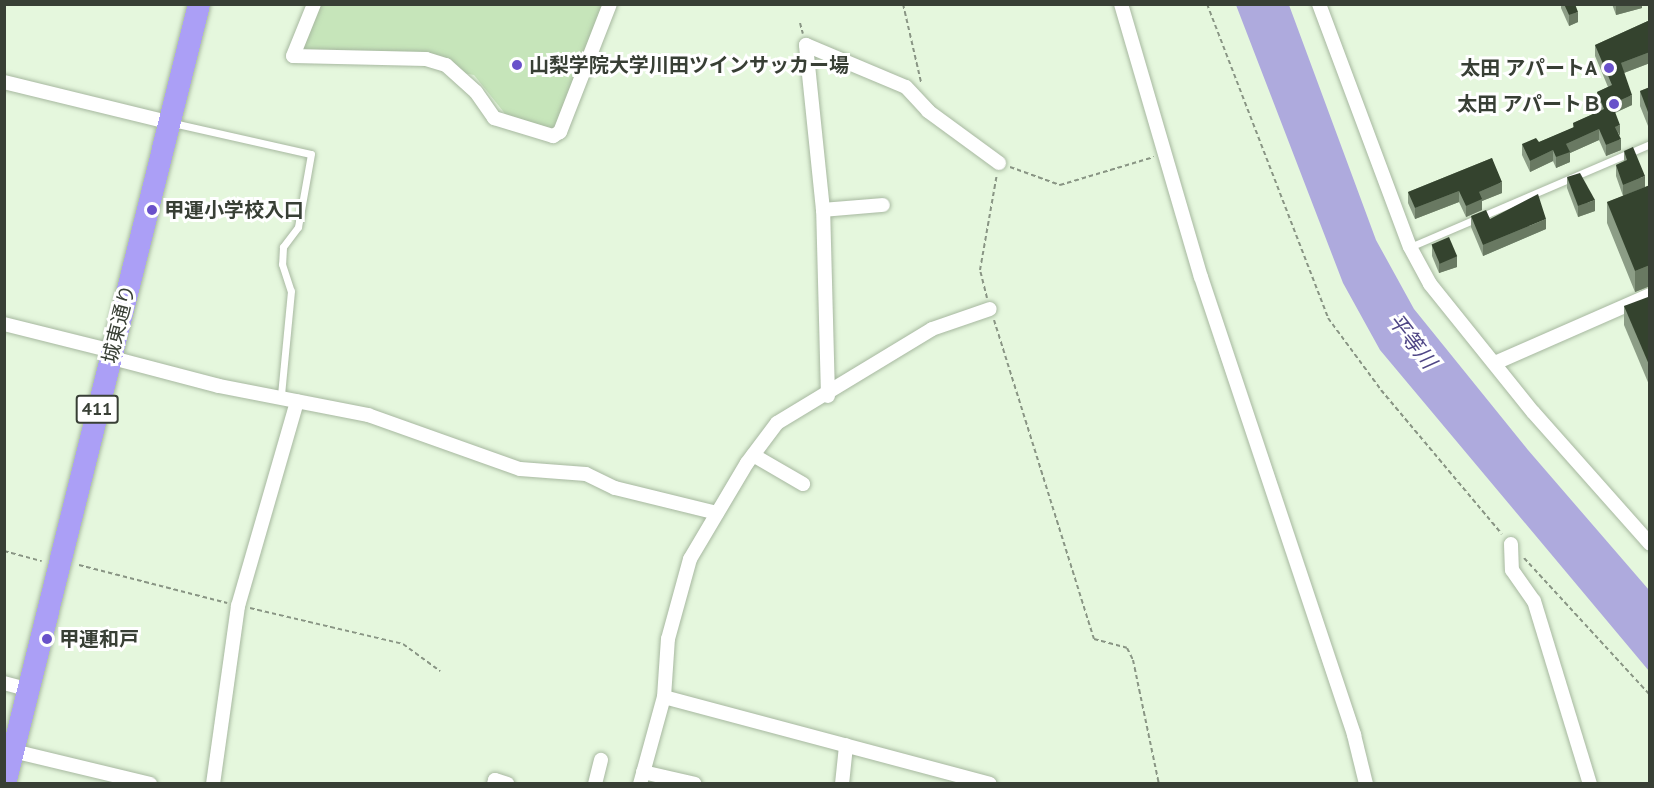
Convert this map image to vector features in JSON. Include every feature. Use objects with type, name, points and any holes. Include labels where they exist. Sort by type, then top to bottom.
[{"type":"highway","name":"城東通り","points":[[5,783],[57,562],[199,4]]},
{"type":"street","points":[[314,4],[293,56],[426,59],[446,64],[476,92],[494,118],[554,136],[560,132],[610,4]]},
{"type":"street","points":[[1121,4],[1201,277],[1354,735],[1366,783]]},
{"type":"street","points":[[1319,4],[1410,247],[1430,284],[1585,473],[1650,544]]},
{"type":"street","points":[[828,396],[823,210],[806,45],[906,87],[928,111],[999,163]]},
{"type":"street","points":[[4,82],[168,122]]},
{"type":"street","points":[[823,210],[883,205]]},
{"type":"street","points":[[1495,363],[1650,295]]},
{"type":"street","points":[[695,783],[642,778],[664,697],[668,639],[690,560],[753,455],[777,423],[828,396],[932,329],[990,309]]},
{"type":"street","points":[[4,324],[112,351],[120,360],[219,386],[281,395],[368,415],[520,469],[586,474],[615,488],[717,513]]},
{"type":"street","points":[[213,783],[238,606],[297,400]]},
{"type":"street","points":[[753,455],[803,484]]},
{"type":"street","points":[[1511,544],[1512,570],[1534,601],[1590,783]]},
{"type":"street","points":[[4,683],[27,689]]},
{"type":"street","points":[[664,697],[990,783]]},
{"type":"street","points":[[842,783],[846,745]]},
{"type":"street","points":[[13,751],[150,783]]},
{"type":"street","points":[[595,783],[601,760]]},
{"type":"street","points":[[494,783],[495,780],[507,783]]},
{"type":"lane","points":[[168,122],[310,154],[298,227],[283,247],[282,264],[291,291],[281,395]]},
{"type":"lane","points":[[1410,247],[1650,144]]},
{"type":"path","points":[[903,4],[928,111]]},
{"type":"path","points":[[1207,4],[1328,318],[1381,390],[1511,544],[1650,695]]},
{"type":"path","points":[[1159,783],[1133,660],[1127,648],[1094,639],[990,309],[980,270],[999,163],[1060,185],[1165,154]]},
{"type":"path","points":[[4,551],[403,644],[440,671]]},
{"type":"green space","name":"山梨学院大学川田ツインサッカー場","points":[[314,5],[602,5],[558,130],[507,116],[474,75],[327,50],[302,51]]},
{"type":"water","name":"平等川","points":[[1236,5],[1289,5],[1376,240],[1414,309],[1528,450],[1649,590],[1649,671],[1380,350],[1343,283]]},
{"type":"building","points":[[1564,4],[1575,4],[1578,12],[1569,15]]},
{"type":"building","points":[[1650,20],[1650,52],[1621,63],[1632,95],[1612,104],[1620,125],[1615,127],[1621,139],[1606,145],[1599,129],[1566,144],[1570,152],[1556,157],[1553,150],[1530,161],[1522,144],[1536,138],[1539,142],[1574,127],[1573,123],[1604,109],[1597,92],[1612,85],[1595,45]]},
{"type":"building","points":[[1650,87],[1650,111],[1648,112],[1640,91]]},
{"type":"building","points":[[1633,147],[1645,176],[1623,185],[1616,165],[1627,160],[1624,151]]},
{"type":"building","points":[[1492,158],[1502,182],[1479,192],[1482,199],[1466,206],[1459,191],[1415,208],[1408,192]]},
{"type":"building","points":[[1580,173],[1595,200],[1578,206],[1567,177]]},
{"type":"building","points":[[1650,185],[1650,265],[1635,271],[1607,202]]},
{"type":"building","points":[[1538,194],[1546,219],[1483,245],[1471,216],[1486,210],[1490,219]]},
{"type":"building","points":[[1449,237],[1457,256],[1440,264],[1432,244]]},
{"type":"building","points":[[1648,297],[1650,300],[1650,367],[1624,306]]},
{"type":"place","name":"山梨学院大学川田ツインサッカー場","points":[[517,65]]},
{"type":"place","name":"太田 アパートA","points":[[1609,68]]},
{"type":"place","name":"太田 アパートＢ","points":[[1614,104]]},
{"type":"place","name":"甲運小学校入口","points":[[152,210]]},
{"type":"place","name":"甲運和戸","points":[[47,639]]}]
